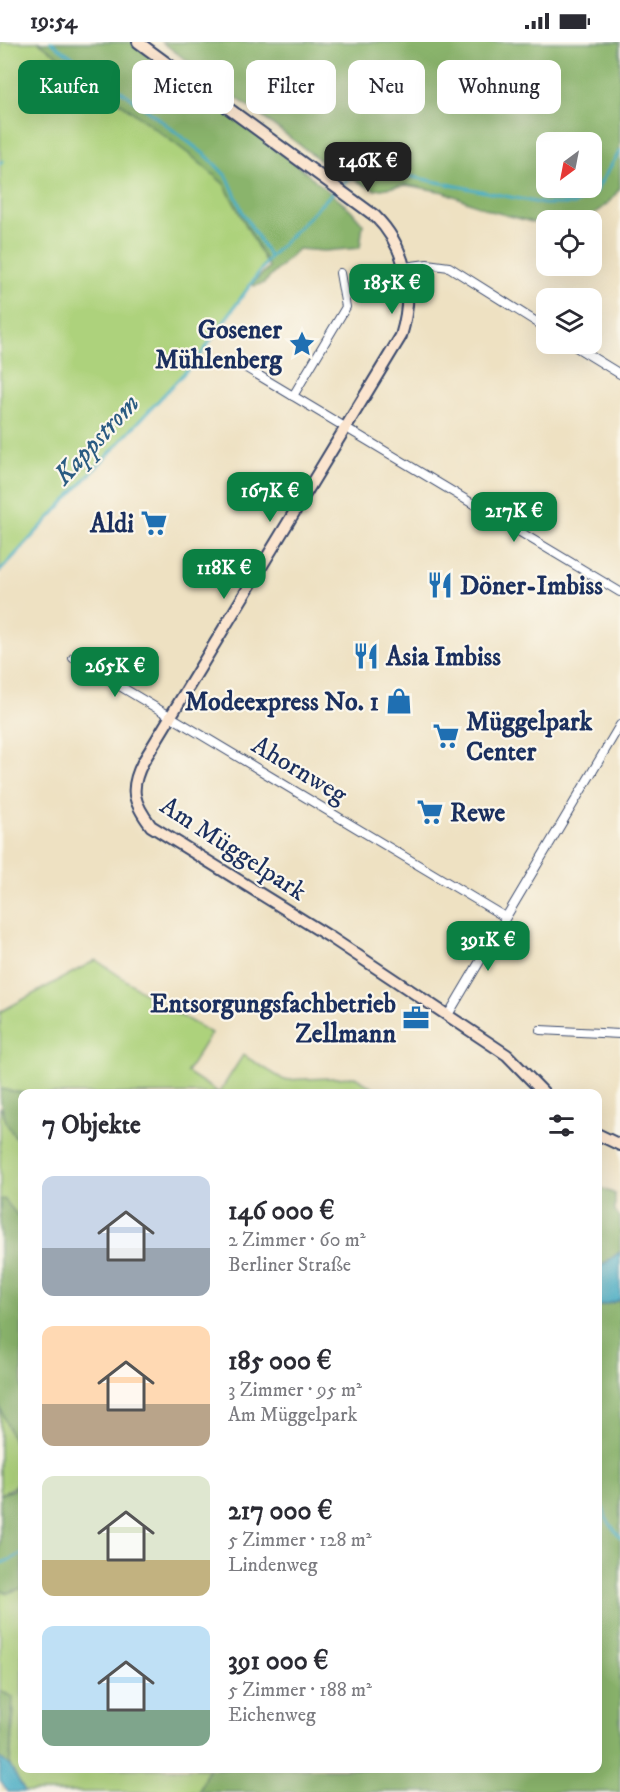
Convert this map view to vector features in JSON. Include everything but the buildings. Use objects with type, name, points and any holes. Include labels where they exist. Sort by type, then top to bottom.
[{"type":"main road","name":"Am Müggelpark","points":[[138,42],[382,223],[396,246],[404,267],[408,302],[401,336],[136,775],[134,785],[138,810],[151,826],[264,895],[507,1054],[539,1089]]},
{"type":"main road","points":[[602,1136],[620,1145]]},
{"type":"street","points":[[404,267],[427,264],[449,267],[536,322]]},
{"type":"street","points":[[293,396],[346,307],[340,273]]},
{"type":"street","points":[[587,354],[620,374]]},
{"type":"street","points":[[243,366],[620,592]]},
{"type":"street","name":"Ahornweg","points":[[73,658],[505,917]]},
{"type":"street","points":[[448,1015],[620,725]]},
{"type":"street","points":[[540,1030],[620,1035]]},
{"type":"green space","points":[[0,42],[39,42],[63,60],[18,60],[18,114],[120,114],[120,102],[132,111],[132,114],[135,114],[193,157],[224,184],[266,263],[199,357],[0,572]]},
{"type":"green space","points":[[39,42],[131,42],[155,60],[132,60],[132,111],[120,102],[120,60],[63,60]]},
{"type":"green space","points":[[162,42],[620,42],[620,188],[599,210],[536,210],[536,223],[491,211],[444,192],[406,185],[375,190],[324,163],[258,114],[336,114],[336,60],[246,60],[246,105],[234,96],[234,60],[186,60]]},
{"type":"green space","points":[[135,114],[228,114],[298,166],[351,210],[363,224],[360,248],[324,251],[298,249],[264,283],[254,286],[252,284],[269,267],[224,184],[193,157]]},
{"type":"green space","points":[[96,960],[164,1006],[211,1033],[187,1072],[213,1089],[18,1089],[18,1093],[0,1089],[0,1012]]},
{"type":"green space","points":[[243,1055],[284,1080],[355,1077],[375,1089],[222,1089]]},
{"type":"green space","points":[[0,1089],[18,1092],[18,1140],[8,1126],[1,1104]]},
{"type":"green space","points":[[0,1107],[14,1136],[18,1140],[18,1216],[4,1200],[0,1200]]},
{"type":"green space","points":[[602,1188],[615,1194],[615,1212],[620,1217],[620,1252],[602,1265]]},
{"type":"green space","points":[[4,1199],[18,1216],[18,1454],[0,1407],[0,1200]]},
{"type":"green space","points":[[620,1300],[620,1792],[199,1792],[206,1773],[602,1773],[602,1305]]},
{"type":"green space","points":[[0,1407],[18,1450],[18,1480],[13,1487],[0,1494]]},
{"type":"green space","points":[[18,1482],[18,1589],[8,1593],[0,1590],[0,1494],[13,1490]]},
{"type":"green space","points":[[18,1589],[18,1773],[206,1773],[199,1792],[25,1792],[10,1766],[14,1710],[6,1693],[0,1691],[0,1590],[8,1593]]},
{"type":"green space","points":[[0,1691],[13,1697],[10,1766],[0,1758]]},
{"type":"water","points":[[620,1252],[620,1300],[602,1305],[602,1265]]},
{"type":"water","points":[[0,1758],[10,1766],[25,1792],[8,1792],[0,1780]]},
{"type":"waterway","points":[[51,42],[134,100],[208,157],[228,178],[243,213],[270,257]]},
{"type":"waterway","name":"Kappstrom","points":[[340,186],[350,178],[374,169],[544,204],[575,204],[593,195],[620,151]]},
{"type":"waterway","points":[[0,164],[3,161]]},
{"type":"waterway","name":"Kappstrom","points":[[0,571],[199,357],[270,257],[335,190]]},
{"type":"waterway","points":[[602,1506],[606,1518],[620,1538]]},
{"type":"waterway","points":[[0,1564],[18,1556]]},
{"type":"place","name":"Gosener Mühlenberg","points":[[302,344]]},
{"type":"place","name":"Aldi","points":[[154,523]]},
{"type":"place","name":"Döner-Imbiss","points":[[440,585]]},
{"type":"place","name":"Asia Imbiss","points":[[366,656]]},
{"type":"place","name":"Modeexpress No. 1","points":[[399,701]]},
{"type":"place","name":"Müggelpark Center","points":[[446,736]]},
{"type":"place","name":"Rewe","points":[[430,812]]},
{"type":"place","name":"Entsorgungsfachbetrieb Zellmann","points":[[416,1018]]}]
